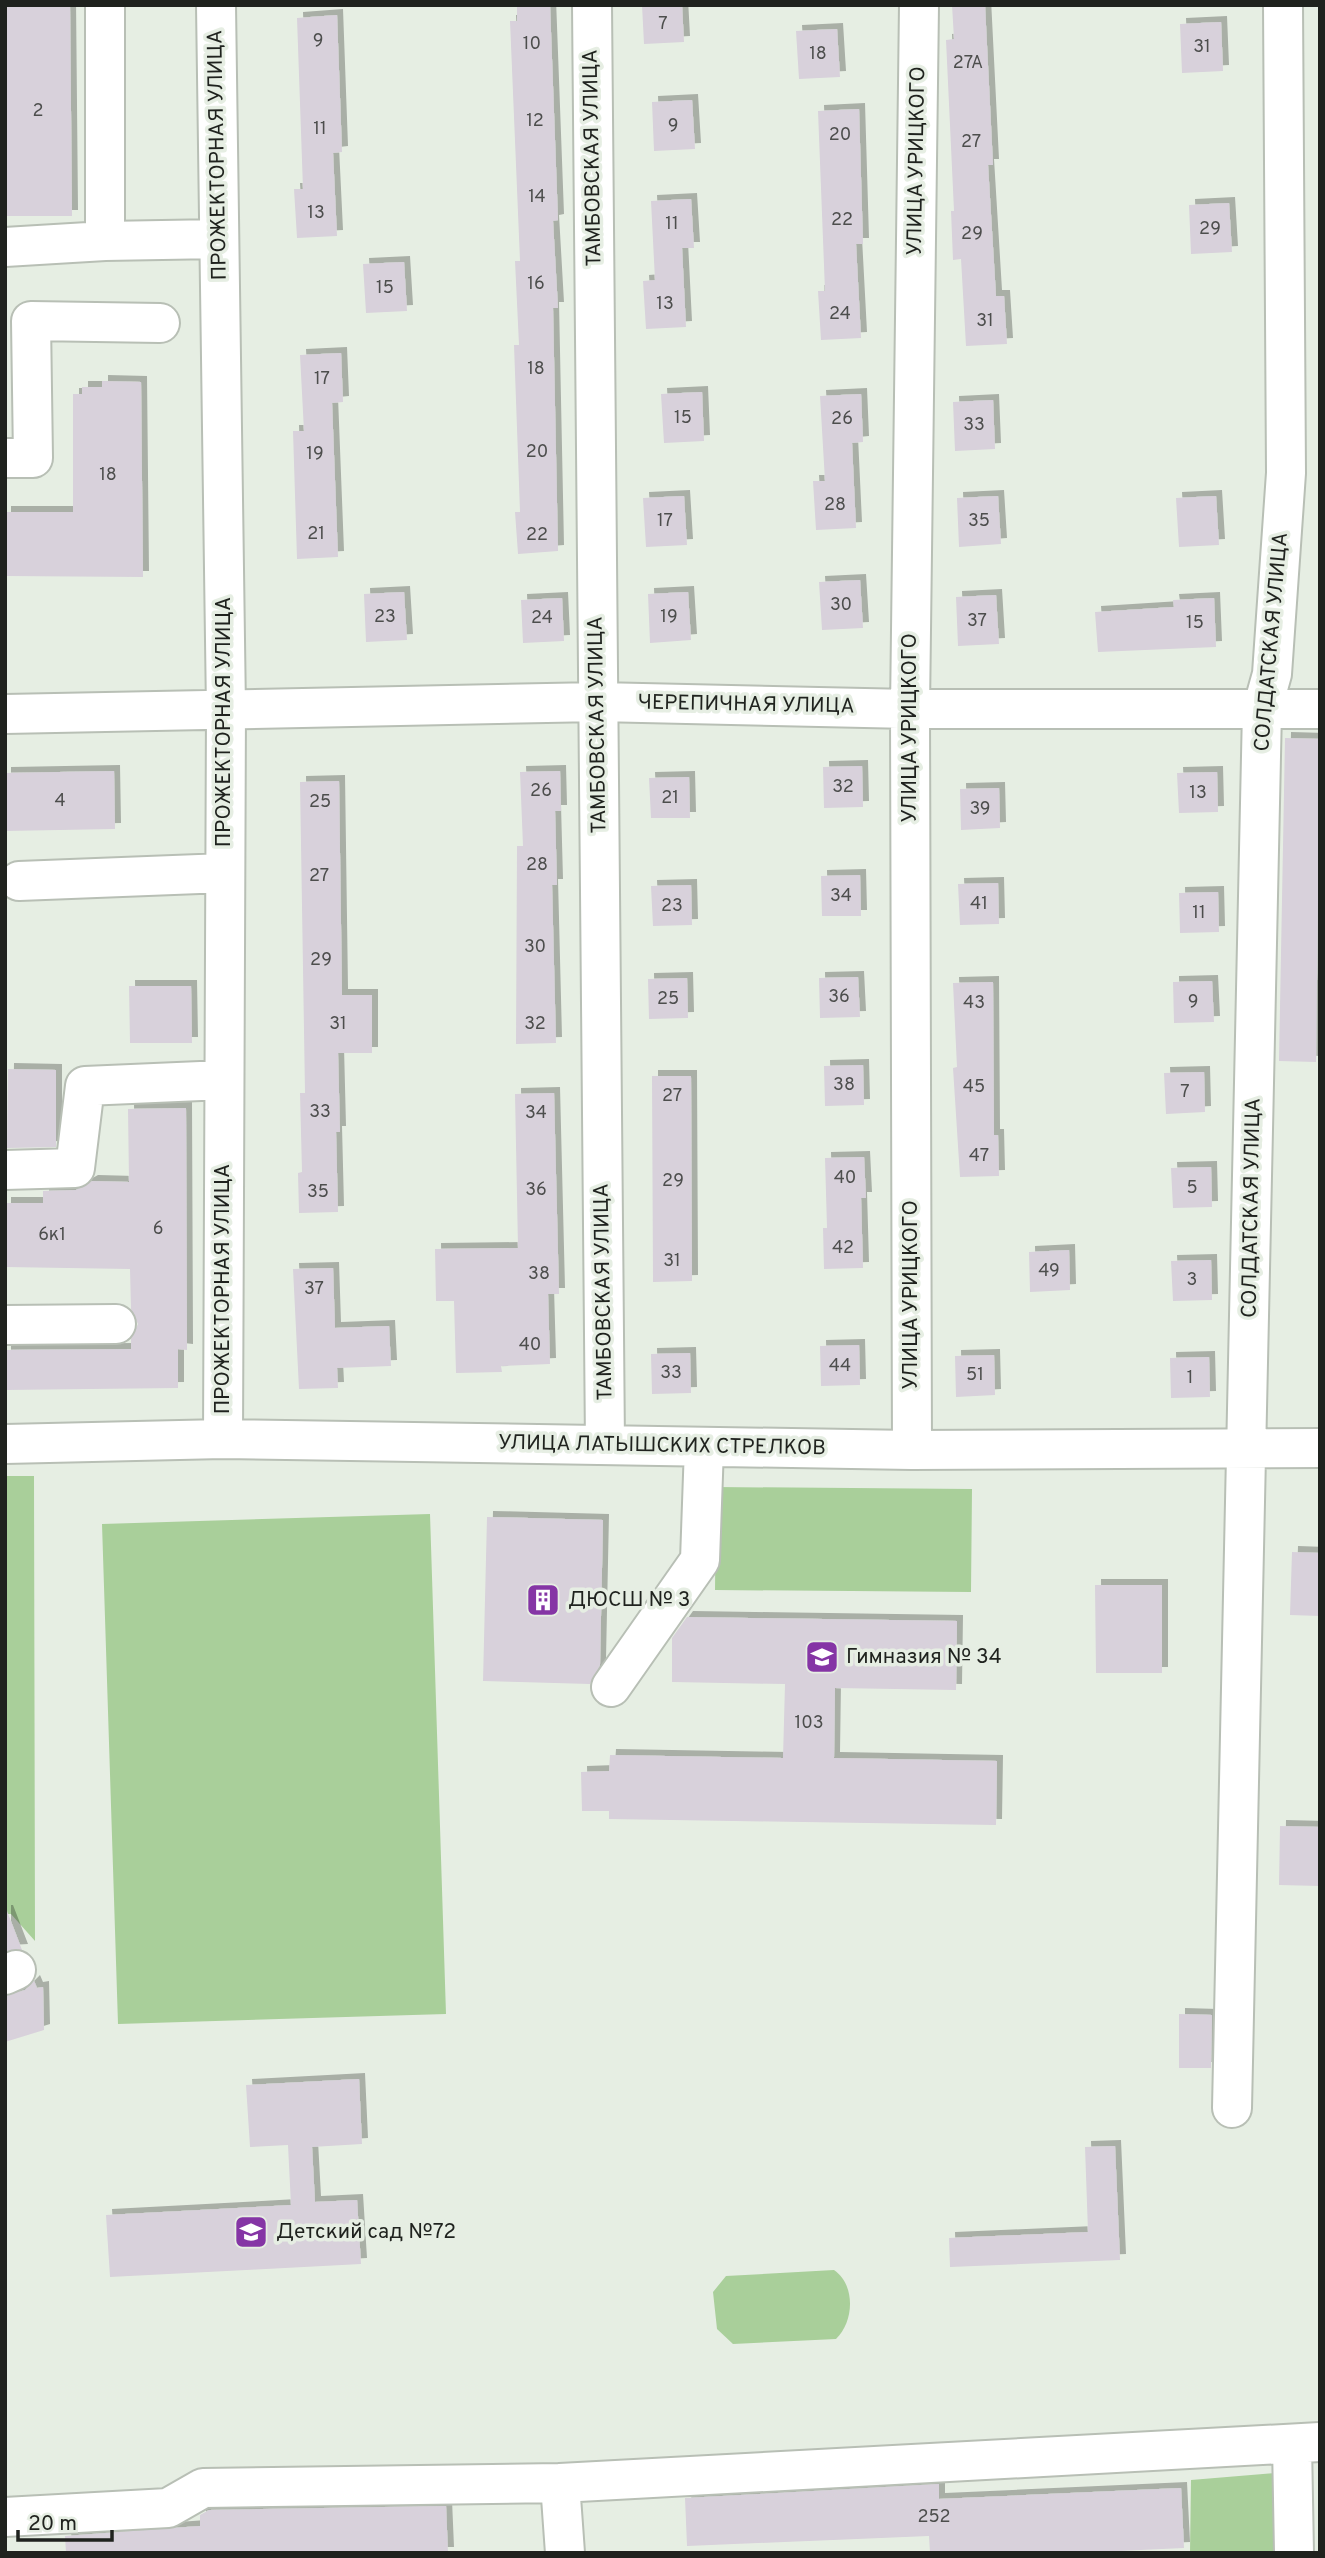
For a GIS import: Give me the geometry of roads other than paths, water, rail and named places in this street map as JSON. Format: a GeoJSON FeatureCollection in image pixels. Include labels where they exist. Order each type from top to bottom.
{"type":"FeatureCollection","features":[{"type":"Feature","properties":{"kind":"street"},"geometry":{"type":"LineString","coordinates":[[105,5],[105,241]]}},
{"type":"Feature","properties":{"kind":"street","name":"ПРОЖЕКТОРНАЯ УЛИЦА"},"geometry":{"type":"LineString","coordinates":[[216,5],[226,710],[223,1439]]}},
{"type":"Feature","properties":{"kind":"street","name":"ТАМБОВСКАЯ УЛИЦА"},"geometry":{"type":"LineString","coordinates":[[592,5],[605,1445]]}},
{"type":"Feature","properties":{"kind":"street","name":"УЛИЦА УРИЦКОГО"},"geometry":{"type":"LineString","coordinates":[[912,1450],[910,709],[919,5]]}},
{"type":"Feature","properties":{"kind":"street","name":"СОЛДАТСКАЯ УЛИЦА"},"geometry":{"type":"LineString","coordinates":[[1232,2108],[1262,710],[1272,674],[1286,473],[1283,5]]}},
{"type":"Feature","properties":{"kind":"street"},"geometry":{"type":"LineString","coordinates":[[5,247],[105,241],[219,239]]}},
{"type":"Feature","properties":{"kind":"street"},"geometry":{"type":"LineString","coordinates":[[5,458],[33,458],[31,321],[160,323]]}},
{"type":"Feature","properties":{"kind":"street","name":"ЧЕРЕПИЧНАЯ УЛИЦА"},"geometry":{"type":"LineString","coordinates":[[5,714],[598,702],[910,709],[1320,709]]}},
{"type":"Feature","properties":{"kind":"street"},"geometry":{"type":"LineString","coordinates":[[19,881],[225,873]]}},
{"type":"Feature","properties":{"kind":"street"},"geometry":{"type":"LineString","coordinates":[[5,1170],[75,1168],[85,1086],[224,1080]]}},
{"type":"Feature","properties":{"kind":"street"},"geometry":{"type":"LineString","coordinates":[[5,1325],[116,1324]]}},
{"type":"Feature","properties":{"kind":"street","name":"УЛИЦА ЛАТЫШСКИХ СТРЕЛКОВ"},"geometry":{"type":"LineString","coordinates":[[5,1444],[223,1439],[912,1450],[1320,1448]]}},
{"type":"Feature","properties":{"kind":"street"},"geometry":{"type":"LineString","coordinates":[[611,1687],[700,1560],[704,1447]]}},
{"type":"Feature","properties":{"kind":"street"},"geometry":{"type":"LineString","coordinates":[[5,2517],[168,2508],[203,2488],[561,2483],[1306,2443],[1294,2553]]}},
{"type":"Feature","properties":{"kind":"street"},"geometry":{"type":"LineString","coordinates":[[561,2483],[565,2553]]}},
{"type":"Feature","properties":{"kind":"place","name":"ДЮСШ № 3"},"geometry":{"type":"Point","coordinates":[543,1600]}},
{"type":"Feature","properties":{"kind":"place","name":"Гимназия № 34"},"geometry":{"type":"Point","coordinates":[822,1657]}},
{"type":"Feature","properties":{"kind":"place","name":"Детский сад №72"},"geometry":{"type":"Point","coordinates":[251,2232]}}]}
